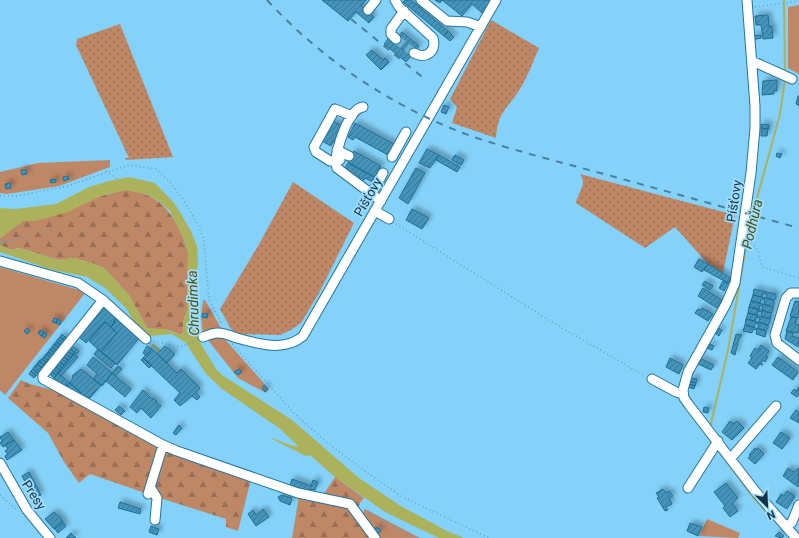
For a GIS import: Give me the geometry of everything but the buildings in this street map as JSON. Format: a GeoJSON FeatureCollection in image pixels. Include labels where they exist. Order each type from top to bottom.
{"type":"FeatureCollection","features":[{"type":"Feature","properties":{"kind":"street"},"geometry":{"type":"LineString","coordinates":[[368,10],[376,0]]}},
{"type":"Feature","properties":{"kind":"street"},"geometry":{"type":"LineString","coordinates":[[395,0],[396,4],[430,33],[434,40],[434,46],[429,54],[421,56],[414,54]]}},
{"type":"Feature","properties":{"kind":"street"},"geometry":{"type":"LineString","coordinates":[[422,0],[447,21],[467,22],[481,27]]}},
{"type":"Feature","properties":{"kind":"street","name":"Píšťovy"},"geometry":{"type":"LineString","coordinates":[[226,334],[259,343],[282,346],[297,341],[309,327],[495,2]]}},
{"type":"Feature","properties":{"kind":"street","name":"Píšťovy"},"geometry":{"type":"LineString","coordinates":[[683,394],[683,386],[688,372],[728,300],[735,284],[754,143],[755,106],[747,4]]}},
{"type":"Feature","properties":{"kind":"street"},"geometry":{"type":"LineString","coordinates":[[396,39],[391,34],[391,29],[404,12]]}},
{"type":"Feature","properties":{"kind":"street"},"geometry":{"type":"LineString","coordinates":[[752,61],[788,77]]}},
{"type":"Feature","properties":{"kind":"street"},"geometry":{"type":"LineString","coordinates":[[337,163],[337,150],[352,116],[357,110],[364,107]]}},
{"type":"Feature","properties":{"kind":"street"},"geometry":{"type":"LineString","coordinates":[[352,116],[335,110],[314,147],[314,150],[330,161],[337,163],[372,193],[378,207],[389,219]]}},
{"type":"Feature","properties":{"kind":"street"},"geometry":{"type":"LineString","coordinates":[[392,158],[405,131],[417,138]]}},
{"type":"Feature","properties":{"kind":"street"},"geometry":{"type":"LineString","coordinates":[[337,150],[349,156]]}},
{"type":"Feature","properties":{"kind":"street"},"geometry":{"type":"LineString","coordinates":[[372,193],[384,174]]}},
{"type":"Feature","properties":{"kind":"street"},"geometry":{"type":"LineString","coordinates":[[0,261],[78,283],[103,300],[150,338]]}},
{"type":"Feature","properties":{"kind":"street"},"geometry":{"type":"LineString","coordinates":[[799,293],[792,293],[786,298],[775,335],[777,343],[799,360]]}},
{"type":"Feature","properties":{"kind":"street"},"geometry":{"type":"LineString","coordinates":[[103,300],[42,378],[163,445],[298,493],[350,504],[375,538]]}},
{"type":"Feature","properties":{"kind":"street"},"geometry":{"type":"LineString","coordinates":[[203,337],[217,333],[226,334]]}},
{"type":"Feature","properties":{"kind":"street"},"geometry":{"type":"LineString","coordinates":[[652,379],[676,392],[683,394],[689,405],[755,491],[796,538]]}},
{"type":"Feature","properties":{"kind":"street"},"geometry":{"type":"LineString","coordinates":[[731,458],[776,406]]}},
{"type":"Feature","properties":{"kind":"street"},"geometry":{"type":"LineString","coordinates":[[688,488],[715,438]]}},
{"type":"Feature","properties":{"kind":"street"},"geometry":{"type":"LineString","coordinates":[[155,520],[157,498],[149,491],[163,445]]}},
{"type":"Feature","properties":{"kind":"street","name":"Presy"},"geometry":{"type":"LineString","coordinates":[[0,463],[27,510],[50,538]]}},
{"type":"Feature","properties":{"kind":"street"},"geometry":{"type":"LineString","coordinates":[[787,527],[792,522],[799,505]]}},
{"type":"Feature","properties":{"kind":"path"},"geometry":{"type":"LineString","coordinates":[[747,4],[799,1]]}},
{"type":"Feature","properties":{"kind":"path"},"geometry":{"type":"LineString","coordinates":[[0,196],[16,196],[67,186],[106,171],[129,165],[156,169],[169,181],[191,210],[204,240],[209,299],[226,334],[237,350],[294,413],[324,440],[362,469],[401,496],[489,538]]}},
{"type":"Feature","properties":{"kind":"path"},"geometry":{"type":"LineString","coordinates":[[106,171],[119,180]]}},
{"type":"Feature","properties":{"kind":"path"},"geometry":{"type":"LineString","coordinates":[[389,219],[552,322],[606,352],[622,364],[652,379]]}},
{"type":"Feature","properties":{"kind":"path"},"geometry":{"type":"LineString","coordinates":[[0,243],[57,229]]}},
{"type":"Feature","properties":{"kind":"path"},"geometry":{"type":"LineString","coordinates":[[750,241],[758,250],[762,268],[799,278]]}},
{"type":"Feature","properties":{"kind":"path"},"geometry":{"type":"LineString","coordinates":[[149,327],[154,320]]}},
{"type":"Feature","properties":{"kind":"path"},"geometry":{"type":"LineString","coordinates":[[150,338],[156,342],[181,347],[203,337]]}},
{"type":"Feature","properties":{"kind":"path"},"geometry":{"type":"LineString","coordinates":[[150,338],[156,342]]}},
{"type":"Feature","properties":{"kind":"path"},"geometry":{"type":"LineString","coordinates":[[0,494],[17,510],[21,512],[27,510]]}},
{"type":"Feature","properties":{"kind":"path"},"geometry":{"type":"LineString","coordinates":[[363,509],[414,538]]}},
{"type":"Feature","properties":{"kind":"green space"},"geometry":{"type":"Polygon","coordinates":[[[799,5],[799,74],[788,68],[788,7],[799,5]]]}},
{"type":"Feature","properties":{"kind":"green space"},"geometry":{"type":"Polygon","coordinates":[[[491,20],[539,48],[523,84],[501,116],[496,138],[452,123],[457,107],[450,99],[491,20]]]}},
{"type":"Feature","properties":{"kind":"green space"},"geometry":{"type":"Polygon","coordinates":[[[120,24],[173,157],[126,160],[125,158],[129,158],[76,45],[77,39],[120,24]]]}},
{"type":"Feature","properties":{"kind":"green space"},"geometry":{"type":"Polygon","coordinates":[[[110,160],[110,167],[59,186],[7,194],[0,193],[0,172],[38,163],[110,160]]]}},
{"type":"Feature","properties":{"kind":"green space"},"geometry":{"type":"Polygon","coordinates":[[[580,174],[735,215],[723,273],[708,264],[675,227],[645,248],[576,203],[583,185],[580,174]]]}},
{"type":"Feature","properties":{"kind":"green space"},"geometry":{"type":"Polygon","coordinates":[[[293,182],[354,223],[319,293],[301,323],[280,335],[239,334],[231,329],[220,309],[258,246],[293,182]]]}},
{"type":"Feature","properties":{"kind":"green space"},"geometry":{"type":"Polygon","coordinates":[[[125,190],[139,192],[155,199],[174,219],[182,235],[188,252],[187,310],[183,321],[183,333],[180,335],[167,330],[147,328],[129,295],[104,268],[73,258],[59,260],[19,248],[11,250],[0,245],[0,238],[23,221],[35,221],[101,196],[125,190]]]}},
{"type":"Feature","properties":{"kind":"green space"},"geometry":{"type":"Polygon","coordinates":[[[0,267],[86,292],[5,395],[0,390],[0,267]]]}},
{"type":"Feature","properties":{"kind":"green space"},"geometry":{"type":"Polygon","coordinates":[[[203,300],[205,300],[221,328],[219,329],[222,336],[269,389],[266,393],[238,378],[203,334],[201,317],[203,300]]]}},
{"type":"Feature","properties":{"kind":"green space"},"geometry":{"type":"Polygon","coordinates":[[[21,380],[30,384],[61,392],[160,446],[145,493],[90,474],[79,483],[64,462],[48,433],[8,398],[21,380]]]}},
{"type":"Feature","properties":{"kind":"green space"},"geometry":{"type":"Polygon","coordinates":[[[165,448],[251,479],[238,531],[226,527],[226,519],[160,498],[154,487],[165,448]]]}},
{"type":"Feature","properties":{"kind":"green space"},"geometry":{"type":"Polygon","coordinates":[[[335,477],[364,498],[360,503],[358,510],[377,538],[292,538],[299,496],[320,500],[335,477]]]}},
{"type":"Feature","properties":{"kind":"green space"},"geometry":{"type":"Polygon","coordinates":[[[365,509],[420,538],[377,538],[361,515],[365,509]]]}},
{"type":"Feature","properties":{"kind":"green space"},"geometry":{"type":"Polygon","coordinates":[[[707,519],[740,533],[738,538],[699,536],[707,519]]]}},
{"type":"Feature","properties":{"kind":"water","name":"Chrudimka"},"geometry":{"type":"Polygon","coordinates":[[[129,177],[155,183],[175,204],[191,231],[197,246],[198,257],[194,326],[201,344],[216,369],[222,375],[292,420],[359,478],[399,505],[447,531],[464,538],[439,538],[385,512],[335,477],[310,455],[306,456],[272,439],[299,447],[279,428],[222,389],[206,374],[185,342],[171,334],[150,336],[138,329],[126,308],[105,288],[87,277],[49,269],[0,252],[0,245],[11,250],[19,248],[59,260],[73,258],[104,268],[129,295],[147,328],[164,329],[181,335],[183,333],[183,321],[187,310],[188,252],[186,244],[170,211],[157,200],[146,194],[125,190],[101,196],[68,212],[35,221],[23,221],[0,238],[0,208],[15,209],[56,204],[89,187],[129,177]]]}},
{"type":"Feature","properties":{"kind":"waterway","name":"Podhůra"},"geometry":{"type":"LineString","coordinates":[[784,0],[785,73]]}},
{"type":"Feature","properties":{"kind":"waterway","name":"Podhůra"},"geometry":{"type":"LineString","coordinates":[[710,428],[728,350],[750,224],[780,114],[785,79]]}},
{"type":"Feature","properties":{"kind":"waterway"},"geometry":{"type":"LineString","coordinates":[[153,345],[160,351]]}},
{"type":"Feature","properties":{"kind":"waterway","name":"Podhůra"},"geometry":{"type":"LineString","coordinates":[[709,435],[708,437],[713,444]]}},
{"type":"Feature","properties":{"kind":"waterway","name":"Podhůra"},"geometry":{"type":"LineString","coordinates":[[717,449],[753,497],[781,527]]}},
{"type":"Feature","properties":{"kind":"tunnel"},"geometry":{"type":"LineString","coordinates":[[396,39],[414,53]]}},
{"type":"Feature","properties":{"kind":"railway"},"geometry":{"type":"LineString","coordinates":[[267,0],[311,43],[335,62],[387,96],[442,125],[471,136],[521,151],[799,228]]}},
{"type":"Feature","properties":{"kind":"railway"},"geometry":{"type":"LineString","coordinates":[[351,19],[427,81]]}}]}
